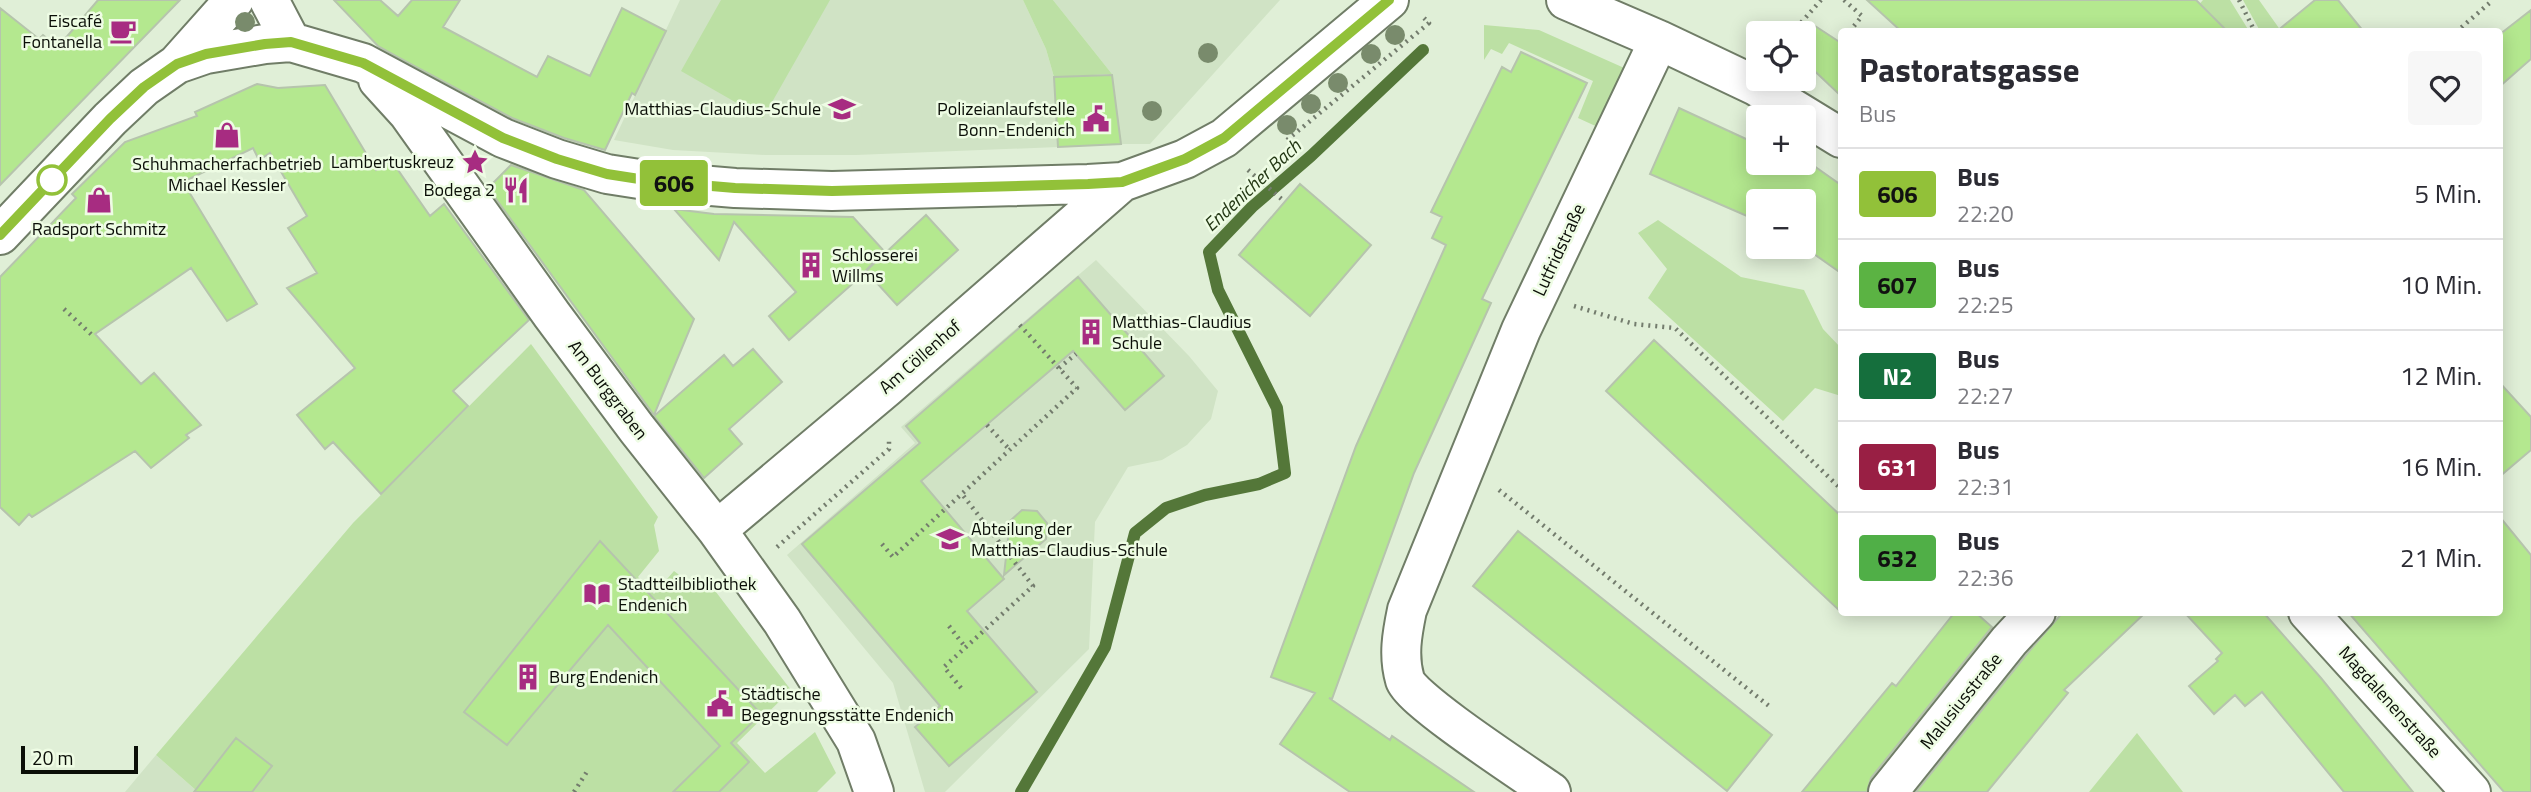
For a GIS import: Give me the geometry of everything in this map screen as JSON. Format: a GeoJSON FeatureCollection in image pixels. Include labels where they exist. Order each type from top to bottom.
{"type":"FeatureCollection","features":[{"type":"Feature","properties":{"kind":"street"},"geometry":{"type":"LineString","coordinates":[[0,235],[110,119],[144,87],[177,64],[234,0]]}},
{"type":"Feature","properties":{"kind":"street"},"geometry":{"type":"LineString","coordinates":[[269,0],[291,42]]}},
{"type":"Feature","properties":{"kind":"street"},"geometry":{"type":"LineString","coordinates":[[177,64],[206,54],[291,42],[363,63],[503,138],[557,159],[607,174],[630,177],[735,188],[832,191],[1122,182],[1185,159],[1224,138],[1389,0]]}},
{"type":"Feature","properties":{"kind":"street"},"geometry":{"type":"LineString","coordinates":[[1566,0],[1756,86],[1838,136]]}},
{"type":"Feature","properties":{"kind":"street","name":"Lutfridstraße"},"geometry":{"type":"LineString","coordinates":[[1551,792],[1436,712],[1405,683],[1400,650],[1407,610],[1521,330],[1659,40]]}},
{"type":"Feature","properties":{"kind":"street","name":"Am Burggraben"},"geometry":{"type":"LineString","coordinates":[[363,63],[408,113],[552,315],[748,573],[804,654],[856,741],[874,792]]}},
{"type":"Feature","properties":{"kind":"street","name":"Am Cöllenhof"},"geometry":{"type":"LineString","coordinates":[[717,530],[887,387],[1122,182]]}},
{"type":"Feature","properties":{"kind":"street","name":"Malusiusstraße"},"geometry":{"type":"LineString","coordinates":[[1888,792],[2009,641],[2032,616]]}},
{"type":"Feature","properties":{"kind":"street","name":"Magdalenenstraße"},"geometry":{"type":"LineString","coordinates":[[2312,616],[2471,792]]}},
{"type":"Feature","properties":{"kind":"path"},"geometry":{"type":"LineString","coordinates":[[1803,21],[1821,0]]}},
{"type":"Feature","properties":{"kind":"path"},"geometry":{"type":"LineString","coordinates":[[1844,0],[1862,16],[1854,26]]}},
{"type":"Feature","properties":{"kind":"path"},"geometry":{"type":"LineString","coordinates":[[2239,0],[2253,28]]}},
{"type":"Feature","properties":{"kind":"path"},"geometry":{"type":"LineString","coordinates":[[2461,28],[2493,0]]}},
{"type":"Feature","properties":{"kind":"path"},"geometry":{"type":"LineString","coordinates":[[1248,170],[1285,202]]}},
{"type":"Feature","properties":{"kind":"path"},"geometry":{"type":"LineString","coordinates":[[882,544],[893,557],[1077,387],[992,294]]}},
{"type":"Feature","properties":{"kind":"path"},"geometry":{"type":"LineString","coordinates":[[64,309],[93,336]]}},
{"type":"Feature","properties":{"kind":"path"},"geometry":{"type":"LineString","coordinates":[[1594,312],[1634,324],[1675,328],[1838,486]]}},
{"type":"Feature","properties":{"kind":"path"},"geometry":{"type":"LineString","coordinates":[[1059,368],[1076,354]]}},
{"type":"Feature","properties":{"kind":"path"},"geometry":{"type":"LineString","coordinates":[[987,425],[1009,450]]}},
{"type":"Feature","properties":{"kind":"path"},"geometry":{"type":"LineString","coordinates":[[748,573],[889,450],[889,434]]}},
{"type":"Feature","properties":{"kind":"path"},"geometry":{"type":"LineString","coordinates":[[1465,463],[1769,706]]}},
{"type":"Feature","properties":{"kind":"path"},"geometry":{"type":"LineString","coordinates":[[961,688],[944,667],[1033,586],[962,494]]}},
{"type":"Feature","properties":{"kind":"path"},"geometry":{"type":"LineString","coordinates":[[949,626],[966,648]]}},
{"type":"Feature","properties":{"kind":"path"},"geometry":{"type":"LineString","coordinates":[[574,792],[588,770]]}},
{"type":"Feature","properties":{"kind":"shaded area","name":"Matthias-Claudius-Schule"},"geometry":{"type":"Polygon","coordinates":[[[680,0],[1023,0],[1046,49],[1054,77],[1058,147],[856,155],[765,155],[673,150],[614,140],[680,0]]]}},
{"type":"Feature","properties":{"kind":"shaded area"},"geometry":{"type":"Polygon","coordinates":[[[1053,0],[1280,0],[1150,144],[1121,144],[1112,74],[1053,0]]]}},
{"type":"Feature","properties":{"kind":"shaded area","name":"Abteilung der Matthias-Claudius-Schule"},"geometry":{"type":"Polygon","coordinates":[[[1096,260],[1189,356],[1218,391],[1211,419],[1187,445],[1162,460],[1128,467],[1095,522],[1089,649],[945,792],[925,792],[893,683],[787,555],[915,443],[901,427],[1096,260]]]}},
{"type":"Feature","properties":{"kind":"shaded area"},"geometry":{"type":"Polygon","coordinates":[[[156,755],[198,792],[125,792],[156,755]]]}},
{"type":"Feature","properties":{"kind":"green space"},"geometry":{"type":"Polygon","coordinates":[[[721,0],[830,0],[763,118],[681,71],[721,0]]]}},
{"type":"Feature","properties":{"kind":"green space"},"geometry":{"type":"Polygon","coordinates":[[[1023,0],[1053,0],[1112,74],[1054,77],[1046,49],[1023,0]]]}},
{"type":"Feature","properties":{"kind":"green space"},"geometry":{"type":"Polygon","coordinates":[[[2203,0],[2230,0],[2247,28],[2218,28],[2216,26],[2219,23],[2196,8],[2203,0]]]}},
{"type":"Feature","properties":{"kind":"green space"},"geometry":{"type":"Polygon","coordinates":[[[2243,0],[2259,0],[2279,28],[2258,28],[2243,0]]]}},
{"type":"Feature","properties":{"kind":"green space"},"geometry":{"type":"Polygon","coordinates":[[[1484,25],[1539,30],[1631,71],[1602,129],[1578,118],[1593,81],[1509,43],[1502,54],[1491,49],[1484,60],[1484,25]]]}},
{"type":"Feature","properties":{"kind":"green space"},"geometry":{"type":"Polygon","coordinates":[[[1658,220],[1741,277],[1804,290],[1823,329],[1838,345],[1838,395],[1815,388],[1783,421],[1648,298],[1667,269],[1638,233],[1658,220]]]}},
{"type":"Feature","properties":{"kind":"green space"},"geometry":{"type":"Polygon","coordinates":[[[531,344],[658,517],[654,525],[659,551],[638,577],[654,594],[674,571],[686,580],[706,579],[791,690],[737,743],[765,773],[815,732],[836,773],[817,792],[198,792],[156,755],[353,523],[531,344]]]}},
{"type":"Feature","properties":{"kind":"green space"},"geometry":{"type":"Polygon","coordinates":[[[2137,733],[2183,792],[2089,792],[2137,733]]]}},
{"type":"Feature","properties":{"kind":"building"},"geometry":{"type":"Polygon","coordinates":[[[98,0],[180,0],[0,185],[0,8],[39,39],[43,35],[58,47],[98,0]]]}},
{"type":"Feature","properties":{"kind":"building"},"geometry":{"type":"Polygon","coordinates":[[[334,0],[380,0],[398,16],[412,0],[460,0],[443,27],[537,77],[548,56],[590,76],[622,8],[666,31],[605,150],[512,118],[403,60],[378,46],[334,0]]]}},
{"type":"Feature","properties":{"kind":"building"},"geometry":{"type":"Polygon","coordinates":[[[1867,0],[2196,0],[2224,28],[1898,28],[1867,0]]]}},
{"type":"Feature","properties":{"kind":"building"},"geometry":{"type":"Polygon","coordinates":[[[2315,0],[2338,0],[2361,28],[2281,28],[2315,0]]]}},
{"type":"Feature","properties":{"kind":"building"},"geometry":{"type":"Polygon","coordinates":[[[2531,10],[2531,59],[2503,84],[2503,32],[2531,10]]]}},
{"type":"Feature","properties":{"kind":"building"},"geometry":{"type":"Polygon","coordinates":[[[1816,27],[1838,41],[1838,93],[1816,72],[1816,27]]]}},
{"type":"Feature","properties":{"kind":"building"},"geometry":{"type":"Polygon","coordinates":[[[1521,52],[1587,83],[1482,299],[1491,303],[1414,473],[1332,699],[1329,698],[1390,740],[1392,736],[1474,792],[1350,792],[1280,744],[1315,693],[1271,677],[1356,446],[1446,245],[1432,238],[1442,217],[1431,212],[1502,67],[1511,72],[1521,52]]]}},
{"type":"Feature","properties":{"kind":"building"},"geometry":{"type":"Polygon","coordinates":[[[1112,75],[1121,144],[1058,147],[1054,77],[1112,75]]]}},
{"type":"Feature","properties":{"kind":"building"},"geometry":{"type":"Polygon","coordinates":[[[257,84],[278,88],[325,85],[376,170],[391,160],[430,216],[444,204],[529,320],[453,391],[468,406],[381,494],[333,442],[325,449],[297,415],[355,368],[287,288],[317,273],[288,228],[307,216],[270,153],[259,160],[253,148],[183,182],[257,304],[227,321],[191,268],[95,334],[141,384],[154,373],[201,425],[186,435],[189,438],[151,468],[135,451],[32,517],[29,514],[19,525],[0,507],[0,277],[76,198],[72,194],[125,142],[197,116],[195,112],[257,84]]]}},
{"type":"Feature","properties":{"kind":"building"},"geometry":{"type":"Polygon","coordinates":[[[1679,108],[1746,139],[1746,175],[1816,175],[1816,167],[1838,183],[1838,271],[1816,255],[1816,189],[1746,189],[1746,216],[1650,174],[1679,108]]]}},
{"type":"Feature","properties":{"kind":"building"},"geometry":{"type":"Polygon","coordinates":[[[511,165],[584,190],[694,319],[654,415],[488,188],[511,165]]]}},
{"type":"Feature","properties":{"kind":"building"},"geometry":{"type":"Polygon","coordinates":[[[1300,184],[1371,245],[1310,316],[1239,255],[1300,184]]]}},
{"type":"Feature","properties":{"kind":"building"},"geometry":{"type":"Polygon","coordinates":[[[674,209],[714,214],[853,217],[884,251],[860,277],[789,340],[769,316],[796,292],[734,222],[719,260],[674,209]]]}},
{"type":"Feature","properties":{"kind":"building"},"geometry":{"type":"Polygon","coordinates":[[[926,215],[958,250],[897,305],[866,271],[926,215]]]}},
{"type":"Feature","properties":{"kind":"building"},"geometry":{"type":"Polygon","coordinates":[[[1078,277],[1164,376],[1125,410],[1073,351],[921,481],[1004,579],[967,611],[1037,692],[949,766],[915,727],[940,706],[802,544],[920,443],[906,426],[1078,277]]]}},
{"type":"Feature","properties":{"kind":"building"},"geometry":{"type":"Polygon","coordinates":[[[1654,340],[1838,513],[1838,609],[1606,391],[1654,340]]]}},
{"type":"Feature","properties":{"kind":"building"},"geometry":{"type":"Polygon","coordinates":[[[753,349],[782,382],[729,429],[742,444],[704,478],[654,416],[724,355],[733,366],[753,349]]]}},
{"type":"Feature","properties":{"kind":"building"},"geometry":{"type":"Polygon","coordinates":[[[2503,386],[2531,417],[2531,450],[2503,474],[2503,386]]]}},
{"type":"Feature","properties":{"kind":"building"},"geometry":{"type":"Polygon","coordinates":[[[1022,510],[1037,511],[1047,523],[1046,539],[1004,575],[1010,521],[1022,510]]]}},
{"type":"Feature","properties":{"kind":"building"},"geometry":{"type":"Polygon","coordinates":[[[2503,521],[2531,555],[2531,792],[2504,792],[2351,616],[2503,616],[2503,521]]]}},
{"type":"Feature","properties":{"kind":"building"},"geometry":{"type":"Polygon","coordinates":[[[1518,531],[1772,735],[1727,791],[1473,586],[1518,531]]]}},
{"type":"Feature","properties":{"kind":"building","name":"Burg Endenich"},"geometry":{"type":"Polygon","coordinates":[[[600,541],[761,714],[731,743],[749,762],[719,792],[673,792],[720,746],[608,625],[507,745],[464,712],[600,541]]]}},
{"type":"Feature","properties":{"kind":"building"},"geometry":{"type":"Polygon","coordinates":[[[1952,616],[1980,616],[1992,627],[1871,778],[1867,792],[1802,792],[1892,683],[1896,686],[1952,616]]]}},
{"type":"Feature","properties":{"kind":"building"},"geometry":{"type":"Polygon","coordinates":[[[2060,616],[2142,616],[2064,690],[2068,693],[1987,792],[1916,792],[2060,616]]]}},
{"type":"Feature","properties":{"kind":"building"},"geometry":{"type":"Polygon","coordinates":[[[2188,616],[2267,616],[2321,678],[2413,792],[2344,792],[2262,692],[2245,706],[2235,695],[2214,714],[2189,686],[2218,661],[2216,659],[2222,653],[2188,616]]]}},
{"type":"Feature","properties":{"kind":"building"},"geometry":{"type":"Polygon","coordinates":[[[236,738],[272,766],[252,792],[194,792],[236,738]]]}},
{"type":"Feature","properties":{"kind":"waterway","name":"Endenicher Bach"},"geometry":{"type":"LineString","coordinates":[[1021,792],[1105,647],[1135,533],[1166,508],[1205,495],[1259,484],[1285,473],[1277,408],[1218,290],[1209,252],[1252,207],[1311,156],[1423,50]]}},
{"type":"Feature","properties":{"kind":"bus line","name":"606"},"geometry":{"type":"LineString","coordinates":[[0,235],[144,87],[177,64],[206,54],[265,44],[291,42],[363,63],[503,138],[557,159],[607,174],[735,188],[832,191],[1088,184],[1122,182],[1185,159],[1224,138],[1389,0]]}},
{"type":"Feature","properties":{"kind":"place","name":"Eiscafé Fontanella"},"geometry":{"type":"Point","coordinates":[123,31]}},
{"type":"Feature","properties":{"kind":"place","name":"Matthias-Claudius-Schule"},"geometry":{"type":"Point","coordinates":[842,109]}},
{"type":"Feature","properties":{"kind":"place","name":"Polizeianlaufstelle Bonn-Endenich"},"geometry":{"type":"Point","coordinates":[1096,119]}},
{"type":"Feature","properties":{"kind":"place","name":"Schuhmacherfachbetrieb Michael Kessler"},"geometry":{"type":"Point","coordinates":[227,135]}},
{"type":"Feature","properties":{"kind":"place","name":"Lambertuskreuz"},"geometry":{"type":"Point","coordinates":[475,162]}},
{"type":"Feature","properties":{"kind":"place","name":"Bodega 2"},"geometry":{"type":"Point","coordinates":[516,190]}},
{"type":"Feature","properties":{"kind":"place","name":"Radsport Schmitz"},"geometry":{"type":"Point","coordinates":[99,200]}},
{"type":"Feature","properties":{"kind":"place","name":"Schlosserei Willms"},"geometry":{"type":"Point","coordinates":[811,265]}},
{"type":"Feature","properties":{"kind":"place","name":"Matthias-Claudius Schule"},"geometry":{"type":"Point","coordinates":[1091,332]}},
{"type":"Feature","properties":{"kind":"place","name":"Abteilung der Matthias-Claudius-Schule"},"geometry":{"type":"Point","coordinates":[950,539]}},
{"type":"Feature","properties":{"kind":"place","name":"Stadtteilbibliothek Endenich"},"geometry":{"type":"Point","coordinates":[597,594]}},
{"type":"Feature","properties":{"kind":"place","name":"Burg Endenich"},"geometry":{"type":"Point","coordinates":[528,677]}},
{"type":"Feature","properties":{"kind":"place","name":"Städtische Begegnungsstätte Endenich"},"geometry":{"type":"Point","coordinates":[720,704]}}]}
